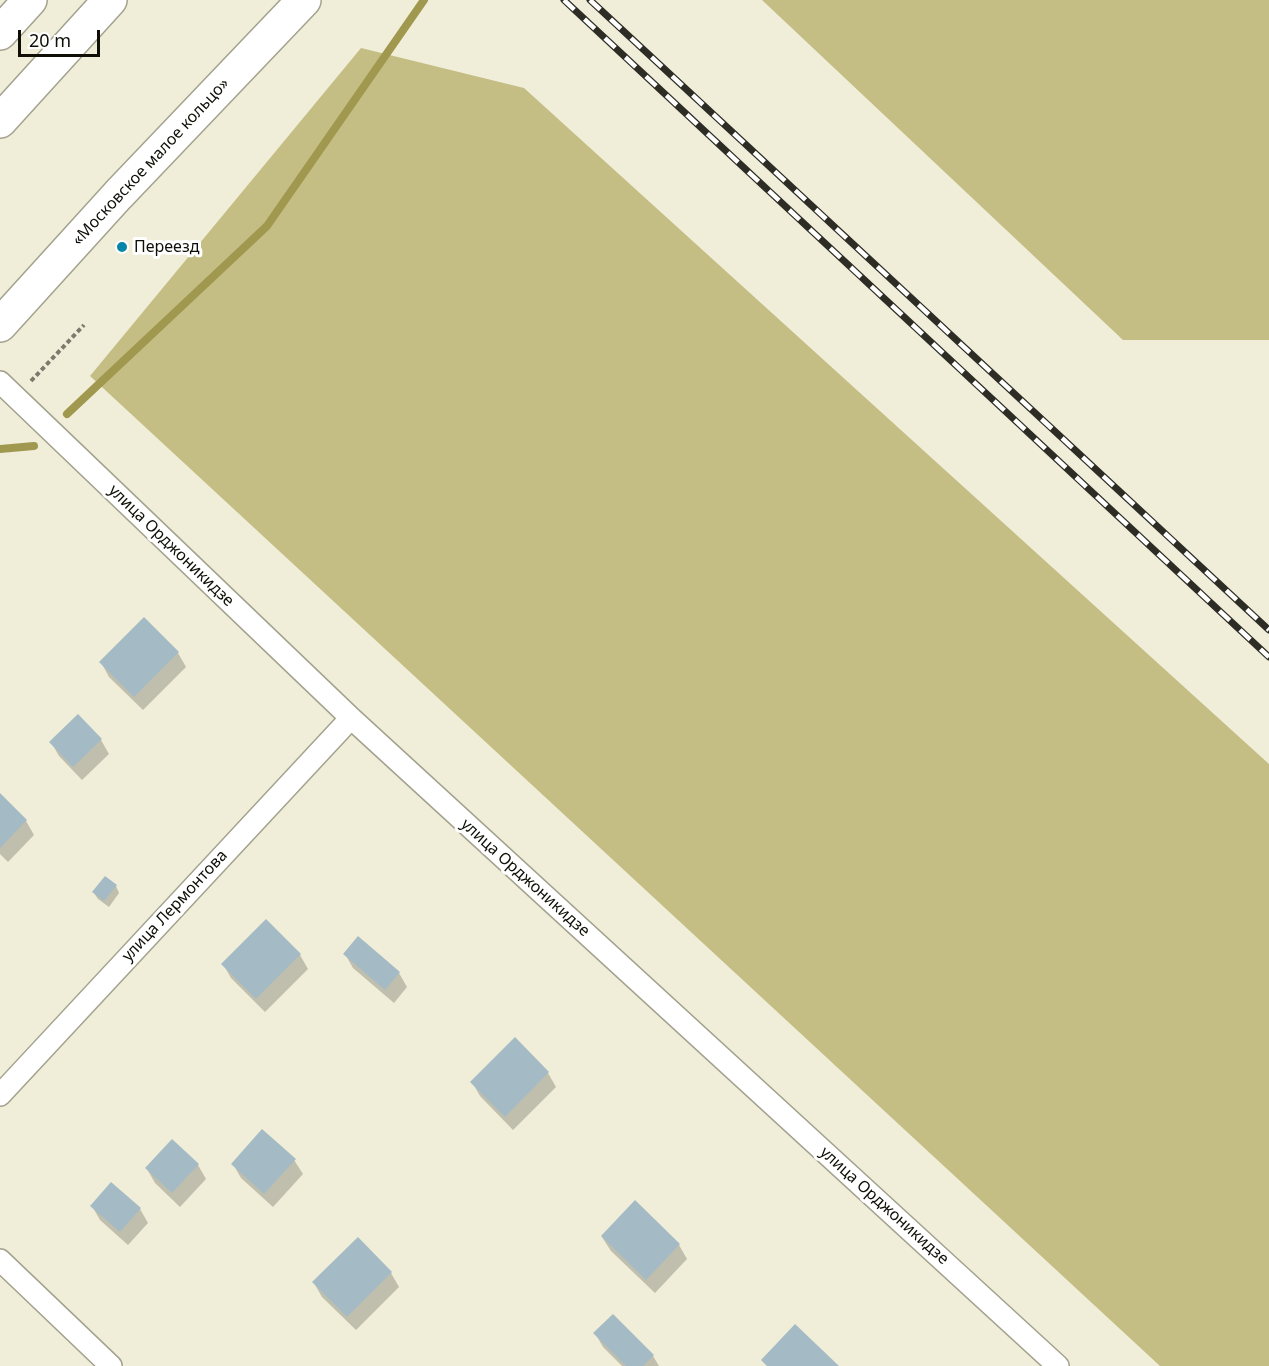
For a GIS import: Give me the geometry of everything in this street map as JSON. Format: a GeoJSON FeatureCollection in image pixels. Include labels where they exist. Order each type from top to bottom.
{"type":"FeatureCollection","features":[{"type":"Feature","properties":{"kind":"highway"},"geometry":{"type":"LineString","coordinates":[[0,33],[30,0]]}},
{"type":"Feature","properties":{"kind":"highway"},"geometry":{"type":"LineString","coordinates":[[0,121],[110,0]]}},
{"type":"Feature","properties":{"kind":"highway","name":"«Московское малое кольцо»"},"geometry":{"type":"LineString","coordinates":[[0,325],[118,195],[304,0]]}},
{"type":"Feature","properties":{"kind":"street","name":"улица Орджоникидзе"},"geometry":{"type":"LineString","coordinates":[[0,382],[351,718],[1058,1366]]}},
{"type":"Feature","properties":{"kind":"street","name":"улица Лермонтова"},"geometry":{"type":"LineString","coordinates":[[0,1095],[351,718]]}},
{"type":"Feature","properties":{"kind":"street"},"geometry":{"type":"LineString","coordinates":[[0,1260],[111,1366]]}},
{"type":"Feature","properties":{"kind":"path"},"geometry":{"type":"LineString","coordinates":[[16,397],[84,325]]}},
{"type":"Feature","properties":{"kind":"shaded area"},"geometry":{"type":"Polygon","coordinates":[[[762,0],[1269,0],[1269,340],[1123,340],[762,0]]]}},
{"type":"Feature","properties":{"kind":"shaded area"},"geometry":{"type":"Polygon","coordinates":[[[361,48],[524,88],[1269,764],[1269,1366],[1160,1366],[90,376],[361,48]]]}},
{"type":"Feature","properties":{"kind":"building"},"geometry":{"type":"Polygon","coordinates":[[[144,617],[179,652],[134,697],[99,662],[144,617]]]}},
{"type":"Feature","properties":{"kind":"building"},"geometry":{"type":"Polygon","coordinates":[[[78,714],[102,739],[73,767],[49,742],[78,714]]]}},
{"type":"Feature","properties":{"kind":"building"},"geometry":{"type":"Polygon","coordinates":[[[0,793],[27,820],[0,848],[0,793]]]}},
{"type":"Feature","properties":{"kind":"building"},"geometry":{"type":"Polygon","coordinates":[[[105,876],[117,885],[104,901],[92,892],[105,876]]]}},
{"type":"Feature","properties":{"kind":"building"},"geometry":{"type":"Polygon","coordinates":[[[266,919],[301,954],[256,999],[221,964],[266,919]]]}},
{"type":"Feature","properties":{"kind":"building"},"geometry":{"type":"Polygon","coordinates":[[[358,936],[400,972],[385,990],[343,954],[358,936]]]}},
{"type":"Feature","properties":{"kind":"building"},"geometry":{"type":"Polygon","coordinates":[[[515,1037],[549,1072],[505,1117],[470,1082],[515,1037]]]}},
{"type":"Feature","properties":{"kind":"building"},"geometry":{"type":"Polygon","coordinates":[[[262,1129],[296,1159],[264,1194],[231,1164],[262,1129]]]}},
{"type":"Feature","properties":{"kind":"building"},"geometry":{"type":"Polygon","coordinates":[[[172,1139],[199,1164],[172,1193],[145,1168],[172,1139]]]}},
{"type":"Feature","properties":{"kind":"building"},"geometry":{"type":"Polygon","coordinates":[[[111,1182],[141,1208],[120,1232],[90,1206],[111,1182]]]}},
{"type":"Feature","properties":{"kind":"building"},"geometry":{"type":"Polygon","coordinates":[[[635,1200],[680,1244],[646,1280],[601,1236],[635,1200]]]}},
{"type":"Feature","properties":{"kind":"building"},"geometry":{"type":"Polygon","coordinates":[[[358,1237],[392,1272],[347,1317],[312,1282],[358,1237]]]}},
{"type":"Feature","properties":{"kind":"building"},"geometry":{"type":"Polygon","coordinates":[[[613,1314],[654,1355],[643,1366],[626,1366],[593,1333],[613,1314]]]}},
{"type":"Feature","properties":{"kind":"building"},"geometry":{"type":"Polygon","coordinates":[[[795,1324],[839,1366],[767,1366],[761,1360],[795,1324]]]}},
{"type":"Feature","properties":{"kind":"waterway"},"geometry":{"type":"LineString","coordinates":[[67,414],[267,226],[424,0]]}},
{"type":"Feature","properties":{"kind":"waterway"},"geometry":{"type":"LineString","coordinates":[[0,449],[34,446]]}},
{"type":"Feature","properties":{"kind":"railway"},"geometry":{"type":"LineString","coordinates":[[564,0],[1269,657]]}},
{"type":"Feature","properties":{"kind":"railway"},"geometry":{"type":"LineString","coordinates":[[590,0],[1269,630]]}},
{"type":"Feature","properties":{"kind":"place","name":"Переезд"},"geometry":{"type":"Point","coordinates":[122,247]}}]}
